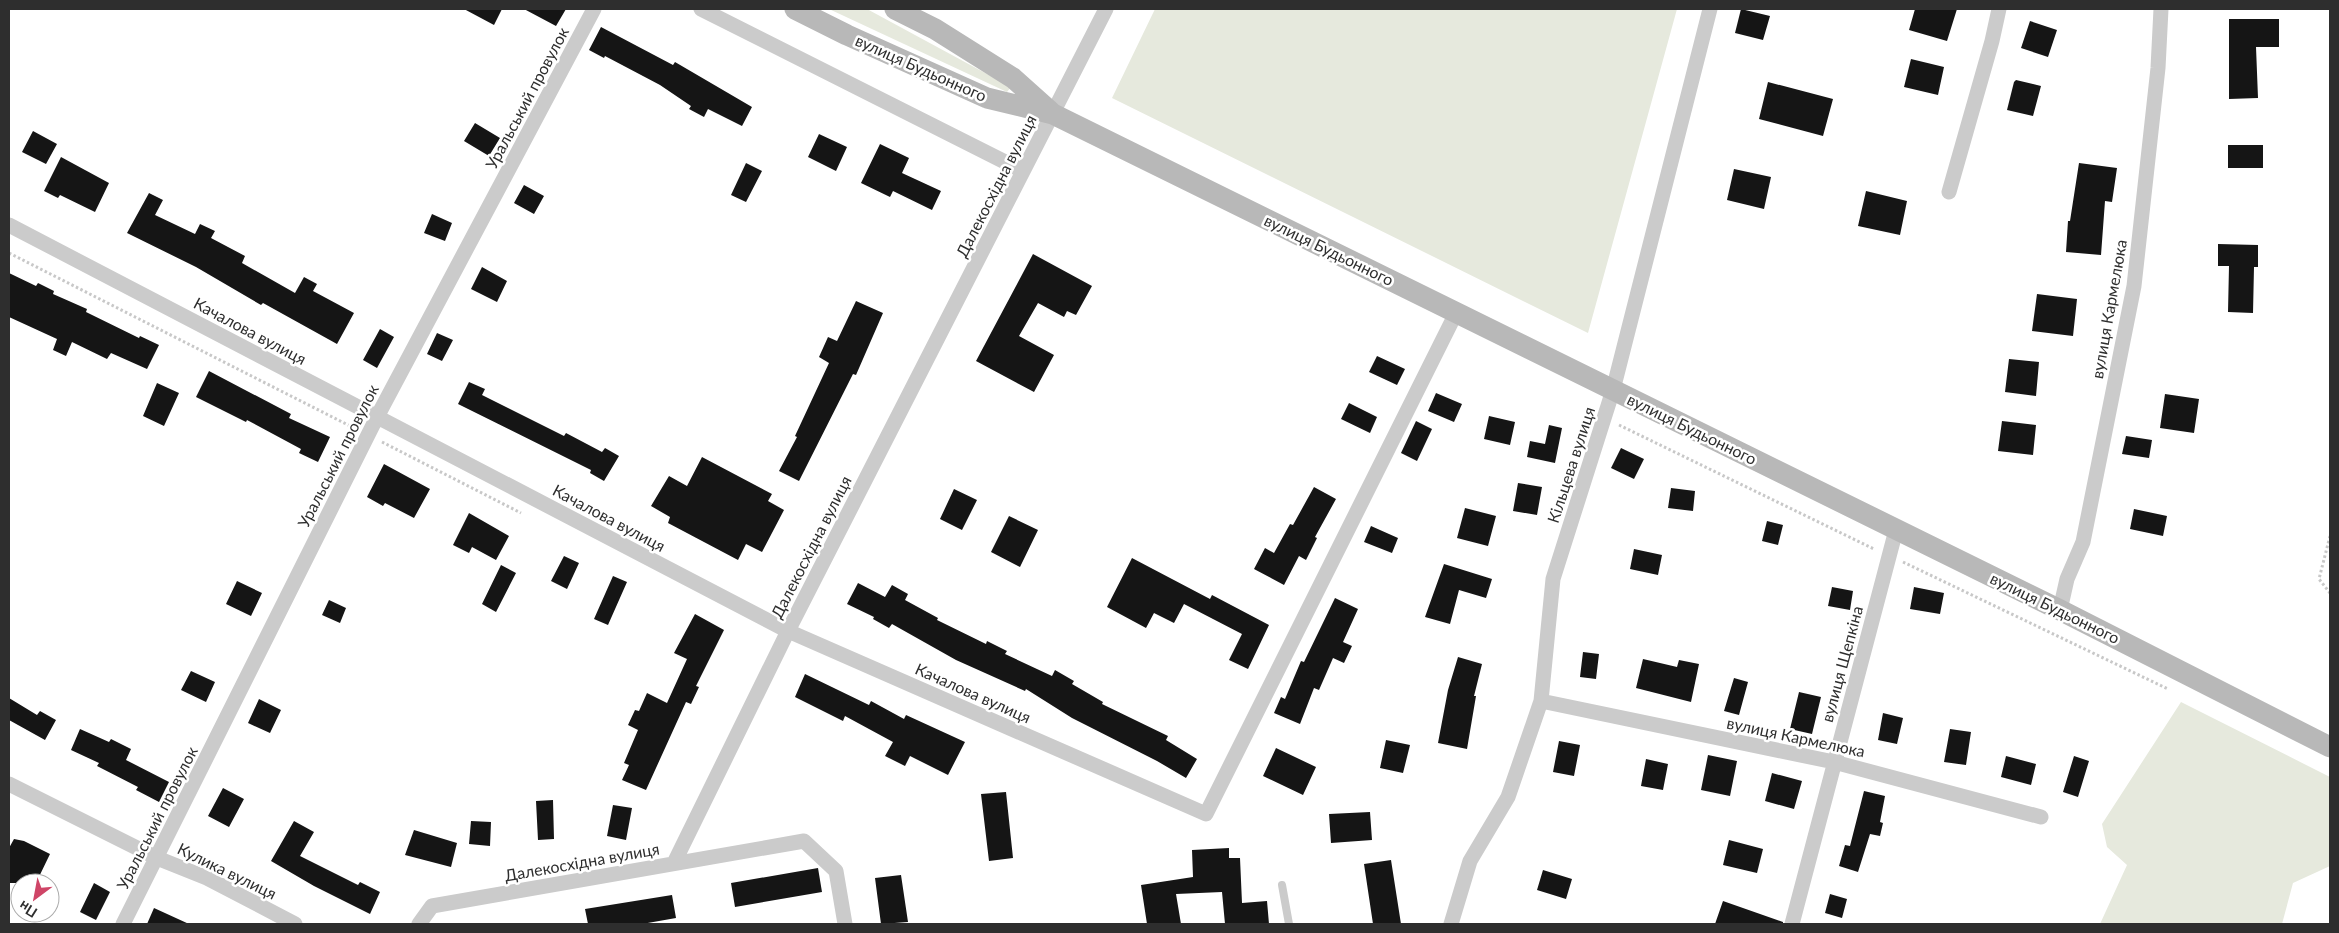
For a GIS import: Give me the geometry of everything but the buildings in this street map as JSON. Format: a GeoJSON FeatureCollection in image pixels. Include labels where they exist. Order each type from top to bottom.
{"type":"FeatureCollection","features":[{"type":"Feature","properties":{"kind":"main road","name":"вулиця Будьонного"},"geometry":{"type":"LineString","coordinates":[[794,9],[987,98],[1053,114],[2060,610],[2330,747]]}},
{"type":"Feature","properties":{"kind":"main road","name":"вулиця Будьонного"},"geometry":{"type":"LineString","coordinates":[[895,9],[935,29],[1013,78],[1053,114]]}},
{"type":"Feature","properties":{"kind":"street","name":"Уральський провулок"},"geometry":{"type":"LineString","coordinates":[[122,924],[157,858],[377,417],[594,9]]}},
{"type":"Feature","properties":{"kind":"street"},"geometry":{"type":"LineString","coordinates":[[701,9],[1023,171]]}},
{"type":"Feature","properties":{"kind":"street","name":"Далекосхідна вулиця"},"geometry":{"type":"LineString","coordinates":[[419,924],[432,906],[674,863],[788,631],[1106,9]]}},
{"type":"Feature","properties":{"kind":"street","name":"Кільцева вулиця"},"geometry":{"type":"LineString","coordinates":[[1451,924],[1470,861],[1508,797],[1541,701],[1553,579],[1613,390],[1710,9]]}},
{"type":"Feature","properties":{"kind":"street"},"geometry":{"type":"LineString","coordinates":[[1949,192],[1992,41],[1999,9]]}},
{"type":"Feature","properties":{"kind":"street","name":"вулиця Кармелюка"},"geometry":{"type":"LineString","coordinates":[[2060,610],[2067,579],[2083,542],[2134,286],[2158,68],[2161,9]]}},
{"type":"Feature","properties":{"kind":"street","name":"Качалова вулиця"},"geometry":{"type":"LineString","coordinates":[[9,225],[788,631],[1206,814],[1456,313]]}},
{"type":"Feature","properties":{"kind":"street","name":"вулиця Щепкіна"},"geometry":{"type":"LineString","coordinates":[[1792,924],[1896,530]]}},
{"type":"Feature","properties":{"kind":"street","name":"вулиця Кармелюка"},"geometry":{"type":"LineString","coordinates":[[1541,701],[1834,762],[2041,816]]}},
{"type":"Feature","properties":{"kind":"street","name":"Кулика вулиця"},"geometry":{"type":"LineString","coordinates":[[9,784],[157,858],[207,878],[295,924]]}},
{"type":"Feature","properties":{"kind":"street"},"geometry":{"type":"LineString","coordinates":[[674,863],[804,841],[836,871],[846,924]]}},
{"type":"Feature","properties":{"kind":"lane"},"geometry":{"type":"LineString","coordinates":[[1282,885],[1289,924]]}},
{"type":"Feature","properties":{"kind":"path"},"geometry":{"type":"LineString","coordinates":[[9,254],[368,435]]}},
{"type":"Feature","properties":{"kind":"path"},"geometry":{"type":"LineString","coordinates":[[1604,418],[2175,692]]}},
{"type":"Feature","properties":{"kind":"path"},"geometry":{"type":"LineString","coordinates":[[2330,536],[2319,579],[2330,594]]}},
{"type":"Feature","properties":{"kind":"shaded area"},"geometry":{"type":"Polygon","coordinates":[[[829,9],[867,9],[1011,87],[1007,92],[829,9]]]}},
{"type":"Feature","properties":{"kind":"shaded area"},"geometry":{"type":"Polygon","coordinates":[[[1155,9],[1677,9],[1588,333],[1112,98],[1155,9]]]}},
{"type":"Feature","properties":{"kind":"shaded area"},"geometry":{"type":"Polygon","coordinates":[[[2181,702],[2330,777],[2330,866],[2293,883],[2282,924],[2100,924],[2127,865],[2107,847],[2102,824],[2181,702]]]}}]}
